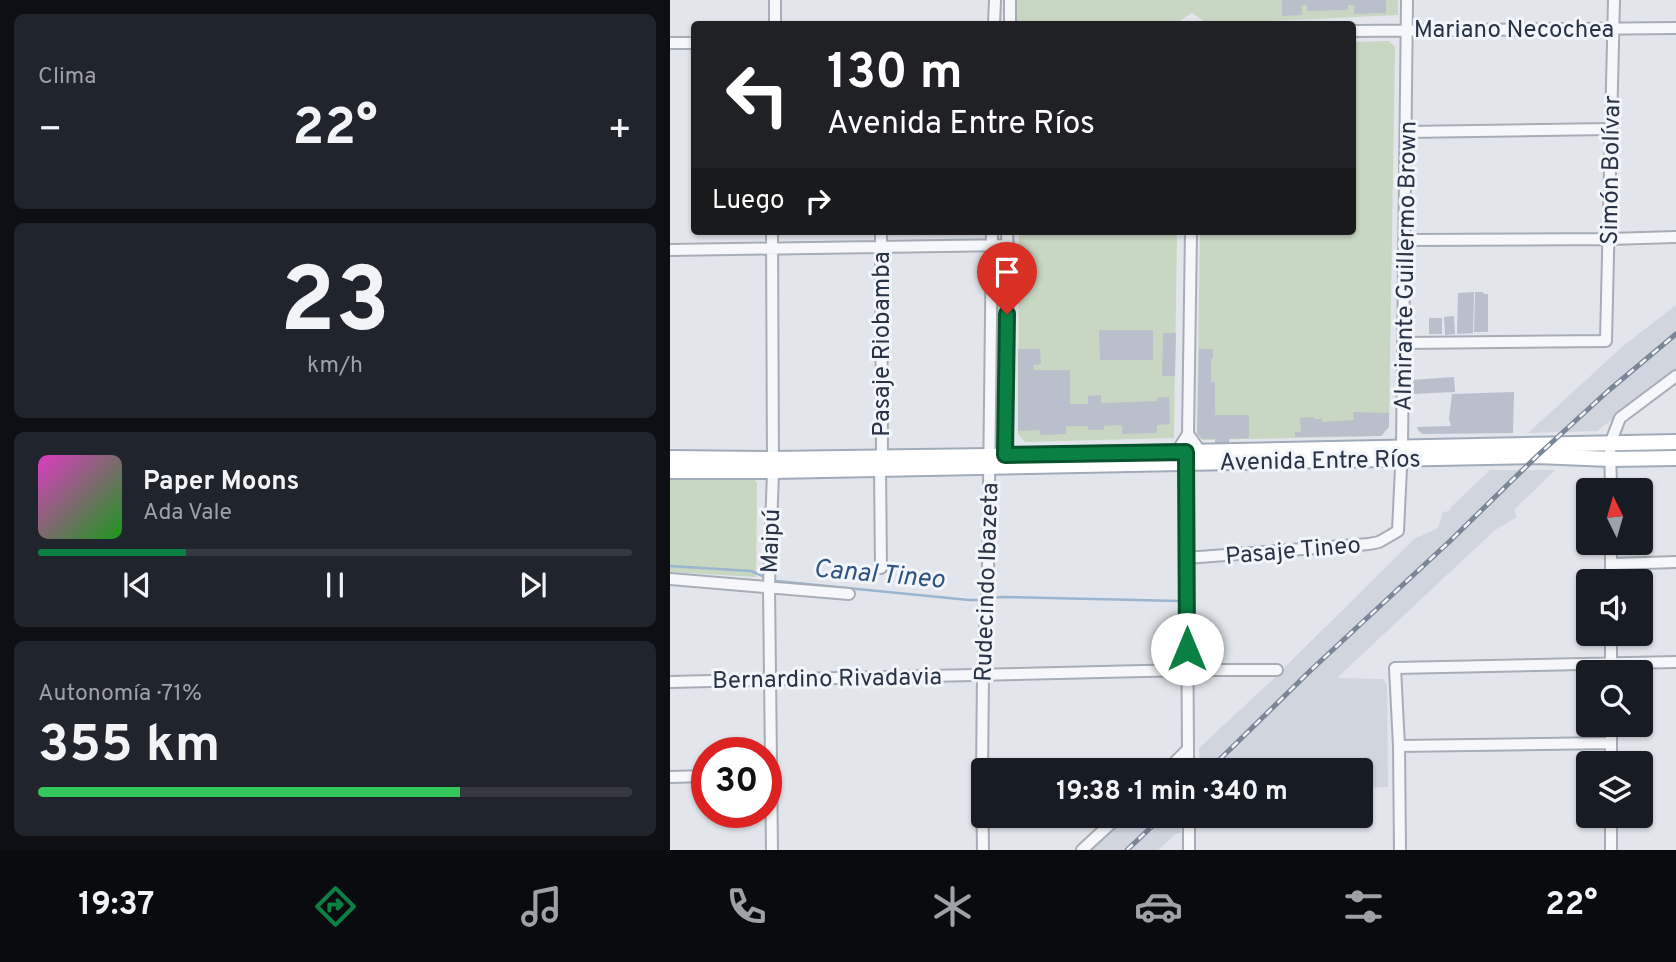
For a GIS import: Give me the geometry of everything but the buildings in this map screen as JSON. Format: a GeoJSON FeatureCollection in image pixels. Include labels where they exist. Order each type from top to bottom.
{"type":"FeatureCollection","features":[{"type":"Feature","properties":{"kind":"main road","name":"Avenida Entre Ríos"},"geometry":{"type":"LineString","coordinates":[[670,471],[881,462],[1523,451],[1676,442]]}},
{"type":"Feature","properties":{"kind":"main road","name":"Avenida Entre Ríos"},"geometry":{"type":"LineString","coordinates":[[1181,455],[1203,451],[1402,453]]}},
{"type":"Feature","properties":{"kind":"main road","name":"Avenida Entre Ríos"},"geometry":{"type":"LineString","coordinates":[[1523,451],[1610,459],[1676,458]]}},
{"type":"Feature","properties":{"kind":"main road","name":"Avenida Entre Ríos"},"geometry":{"type":"LineString","coordinates":[[670,458],[772,465]]}},
{"type":"Feature","properties":{"kind":"street"},"geometry":{"type":"LineString","coordinates":[[775,0],[775,21]]}},
{"type":"Feature","properties":{"kind":"street"},"geometry":{"type":"LineString","coordinates":[[994,21],[995,0]]}},
{"type":"Feature","properties":{"kind":"street"},"geometry":{"type":"LineString","coordinates":[[1010,0],[1010,21]]}},
{"type":"Feature","properties":{"kind":"street","name":"Almirante Guillermo Brown"},"geometry":{"type":"LineString","coordinates":[[1397,531],[1402,453],[1407,0]]}},
{"type":"Feature","properties":{"kind":"street","name":"Simón Bolívar"},"geometry":{"type":"LineString","coordinates":[[1404,343],[1606,341],[1614,0]]}},
{"type":"Feature","properties":{"kind":"street","name":"Mariano Necochea"},"geometry":{"type":"LineString","coordinates":[[1356,31],[1676,28]]}},
{"type":"Feature","properties":{"kind":"street"},"geometry":{"type":"LineString","coordinates":[[670,43],[691,43]]}},
{"type":"Feature","properties":{"kind":"street"},"geometry":{"type":"LineString","coordinates":[[1407,132],[1611,129]]}},
{"type":"Feature","properties":{"kind":"street","name":"Maipú"},"geometry":{"type":"LineString","coordinates":[[770,737],[772,235]]}},
{"type":"Feature","properties":{"kind":"street","name":"Pasaje Riobamba"},"geometry":{"type":"LineString","coordinates":[[881,235],[881,568]]}},
{"type":"Feature","properties":{"kind":"street","name":"Rudecindo Ibazeta"},"geometry":{"type":"LineString","coordinates":[[982,758],[988,573],[992,235]]}},
{"type":"Feature","properties":{"kind":"street","name":"Rudecindo Ibazeta"},"geometry":{"type":"LineString","coordinates":[[1005,461],[1007,235]]}},
{"type":"Feature","properties":{"kind":"street"},"geometry":{"type":"LineString","coordinates":[[1191,235],[1188,434],[1203,451]]}},
{"type":"Feature","properties":{"kind":"street"},"geometry":{"type":"LineString","coordinates":[[1405,240],[1676,237]]}},
{"type":"Feature","properties":{"kind":"street"},"geometry":{"type":"LineString","coordinates":[[670,250],[1008,245]]}},
{"type":"Feature","properties":{"kind":"street"},"geometry":{"type":"LineString","coordinates":[[1611,478],[1610,444],[1620,418],[1676,376]]}},
{"type":"Feature","properties":{"kind":"street"},"geometry":{"type":"LineString","coordinates":[[1188,434],[1179,448],[1186,558],[1188,758]]}},
{"type":"Feature","properties":{"kind":"street","name":"Pasaje Tineo"},"geometry":{"type":"LineString","coordinates":[[1186,558],[1369,544],[1379,542],[1397,531]]}},
{"type":"Feature","properties":{"kind":"street"},"geometry":{"type":"LineString","coordinates":[[1612,555],[1612,569]]}},
{"type":"Feature","properties":{"kind":"street"},"geometry":{"type":"LineString","coordinates":[[1612,564],[1676,562]]}},
{"type":"Feature","properties":{"kind":"street"},"geometry":{"type":"LineString","coordinates":[[670,579],[849,594]]}},
{"type":"Feature","properties":{"kind":"street"},"geometry":{"type":"LineString","coordinates":[[1653,664],[1676,662]]}},
{"type":"Feature","properties":{"kind":"street"},"geometry":{"type":"LineString","coordinates":[[1400,850],[1395,668],[1576,667]]}},
{"type":"Feature","properties":{"kind":"street","name":"Bernardino Rivadavia"},"geometry":{"type":"LineString","coordinates":[[670,682],[1277,670]]}},
{"type":"Feature","properties":{"kind":"street"},"geometry":{"type":"LineString","coordinates":[[1611,737],[1611,751]]}},
{"type":"Feature","properties":{"kind":"street"},"geometry":{"type":"LineString","coordinates":[[1399,746],[1611,743]]}},
{"type":"Feature","properties":{"kind":"street"},"geometry":{"type":"LineString","coordinates":[[1178,758],[1188,748]]}},
{"type":"Feature","properties":{"kind":"street"},"geometry":{"type":"LineString","coordinates":[[670,777],[691,776]]}},
{"type":"Feature","properties":{"kind":"street","name":"Maipú"},"geometry":{"type":"LineString","coordinates":[[771,828],[772,850]]}},
{"type":"Feature","properties":{"kind":"street","name":"Rudecindo Ibazeta"},"geometry":{"type":"LineString","coordinates":[[983,828],[983,850]]}},
{"type":"Feature","properties":{"kind":"street"},"geometry":{"type":"LineString","coordinates":[[1082,850],[1106,828]]}},
{"type":"Feature","properties":{"kind":"street"},"geometry":{"type":"LineString","coordinates":[[1189,828],[1189,850]]}},
{"type":"Feature","properties":{"kind":"street"},"geometry":{"type":"LineString","coordinates":[[1611,828],[1611,850]]}},
{"type":"Feature","properties":{"kind":"shaded area"},"geometry":{"type":"Polygon","coordinates":[[[1676,305],[1676,371],[1597,431],[1528,433],[1623,346],[1676,305]]]}},
{"type":"Feature","properties":{"kind":"shaded area"},"geometry":{"type":"Polygon","coordinates":[[[1490,470],[1555,470],[1514,510],[1517,517],[1495,530],[1337,678],[1383,679],[1387,685],[1388,787],[1373,788],[1373,758],[1199,758],[1199,748],[1270,682],[1414,539],[1438,528],[1443,512],[1450,511],[1490,470]]]}},
{"type":"Feature","properties":{"kind":"shaded area"},"geometry":{"type":"Polygon","coordinates":[[[1110,828],[1181,828],[1181,833],[1176,834],[1158,850],[1089,850],[1110,828]]]}},
{"type":"Feature","properties":{"kind":"green space"},"geometry":{"type":"Polygon","coordinates":[[[1015,0],[1398,0],[1398,15],[1204,21],[1192,13],[1179,21],[1015,20],[1015,0]]]}},
{"type":"Feature","properties":{"kind":"green space"},"geometry":{"type":"Polygon","coordinates":[[[1389,41],[1395,47],[1389,427],[1381,436],[1202,440],[1197,434],[1200,235],[1356,235],[1356,42],[1389,41]]]}},
{"type":"Feature","properties":{"kind":"green space"},"geometry":{"type":"Polygon","coordinates":[[[1019,235],[1177,235],[1174,438],[1025,442],[1018,434],[1019,235]]]}},
{"type":"Feature","properties":{"kind":"green space"},"geometry":{"type":"Polygon","coordinates":[[[996,258],[1001,258],[1000,442],[995,442],[996,258]]]}},
{"type":"Feature","properties":{"kind":"green space"},"geometry":{"type":"Polygon","coordinates":[[[670,480],[755,480],[756,577],[670,572],[670,480]]]}},
{"type":"Feature","properties":{"kind":"waterway","name":"Canal Tineo"},"geometry":{"type":"LineString","coordinates":[[670,566],[751,571],[765,577]]}},
{"type":"Feature","properties":{"kind":"waterway","name":"Canal Tineo"},"geometry":{"type":"LineString","coordinates":[[776,581],[978,600]]}},
{"type":"Feature","properties":{"kind":"waterway","name":"Canal Tineo"},"geometry":{"type":"LineString","coordinates":[[989,598],[1180,601]]}},
{"type":"Feature","properties":{"kind":"railway"},"geometry":{"type":"LineString","coordinates":[[1221,758],[1537,456],[1676,334]]}},
{"type":"Feature","properties":{"kind":"railway"},"geometry":{"type":"LineString","coordinates":[[1127,850],[1150,828]]}},
{"type":"Feature","properties":{"kind":"route"},"geometry":{"type":"LineString","coordinates":[[1007,314],[1005,455],[1186,452],[1187,649]]}}]}
